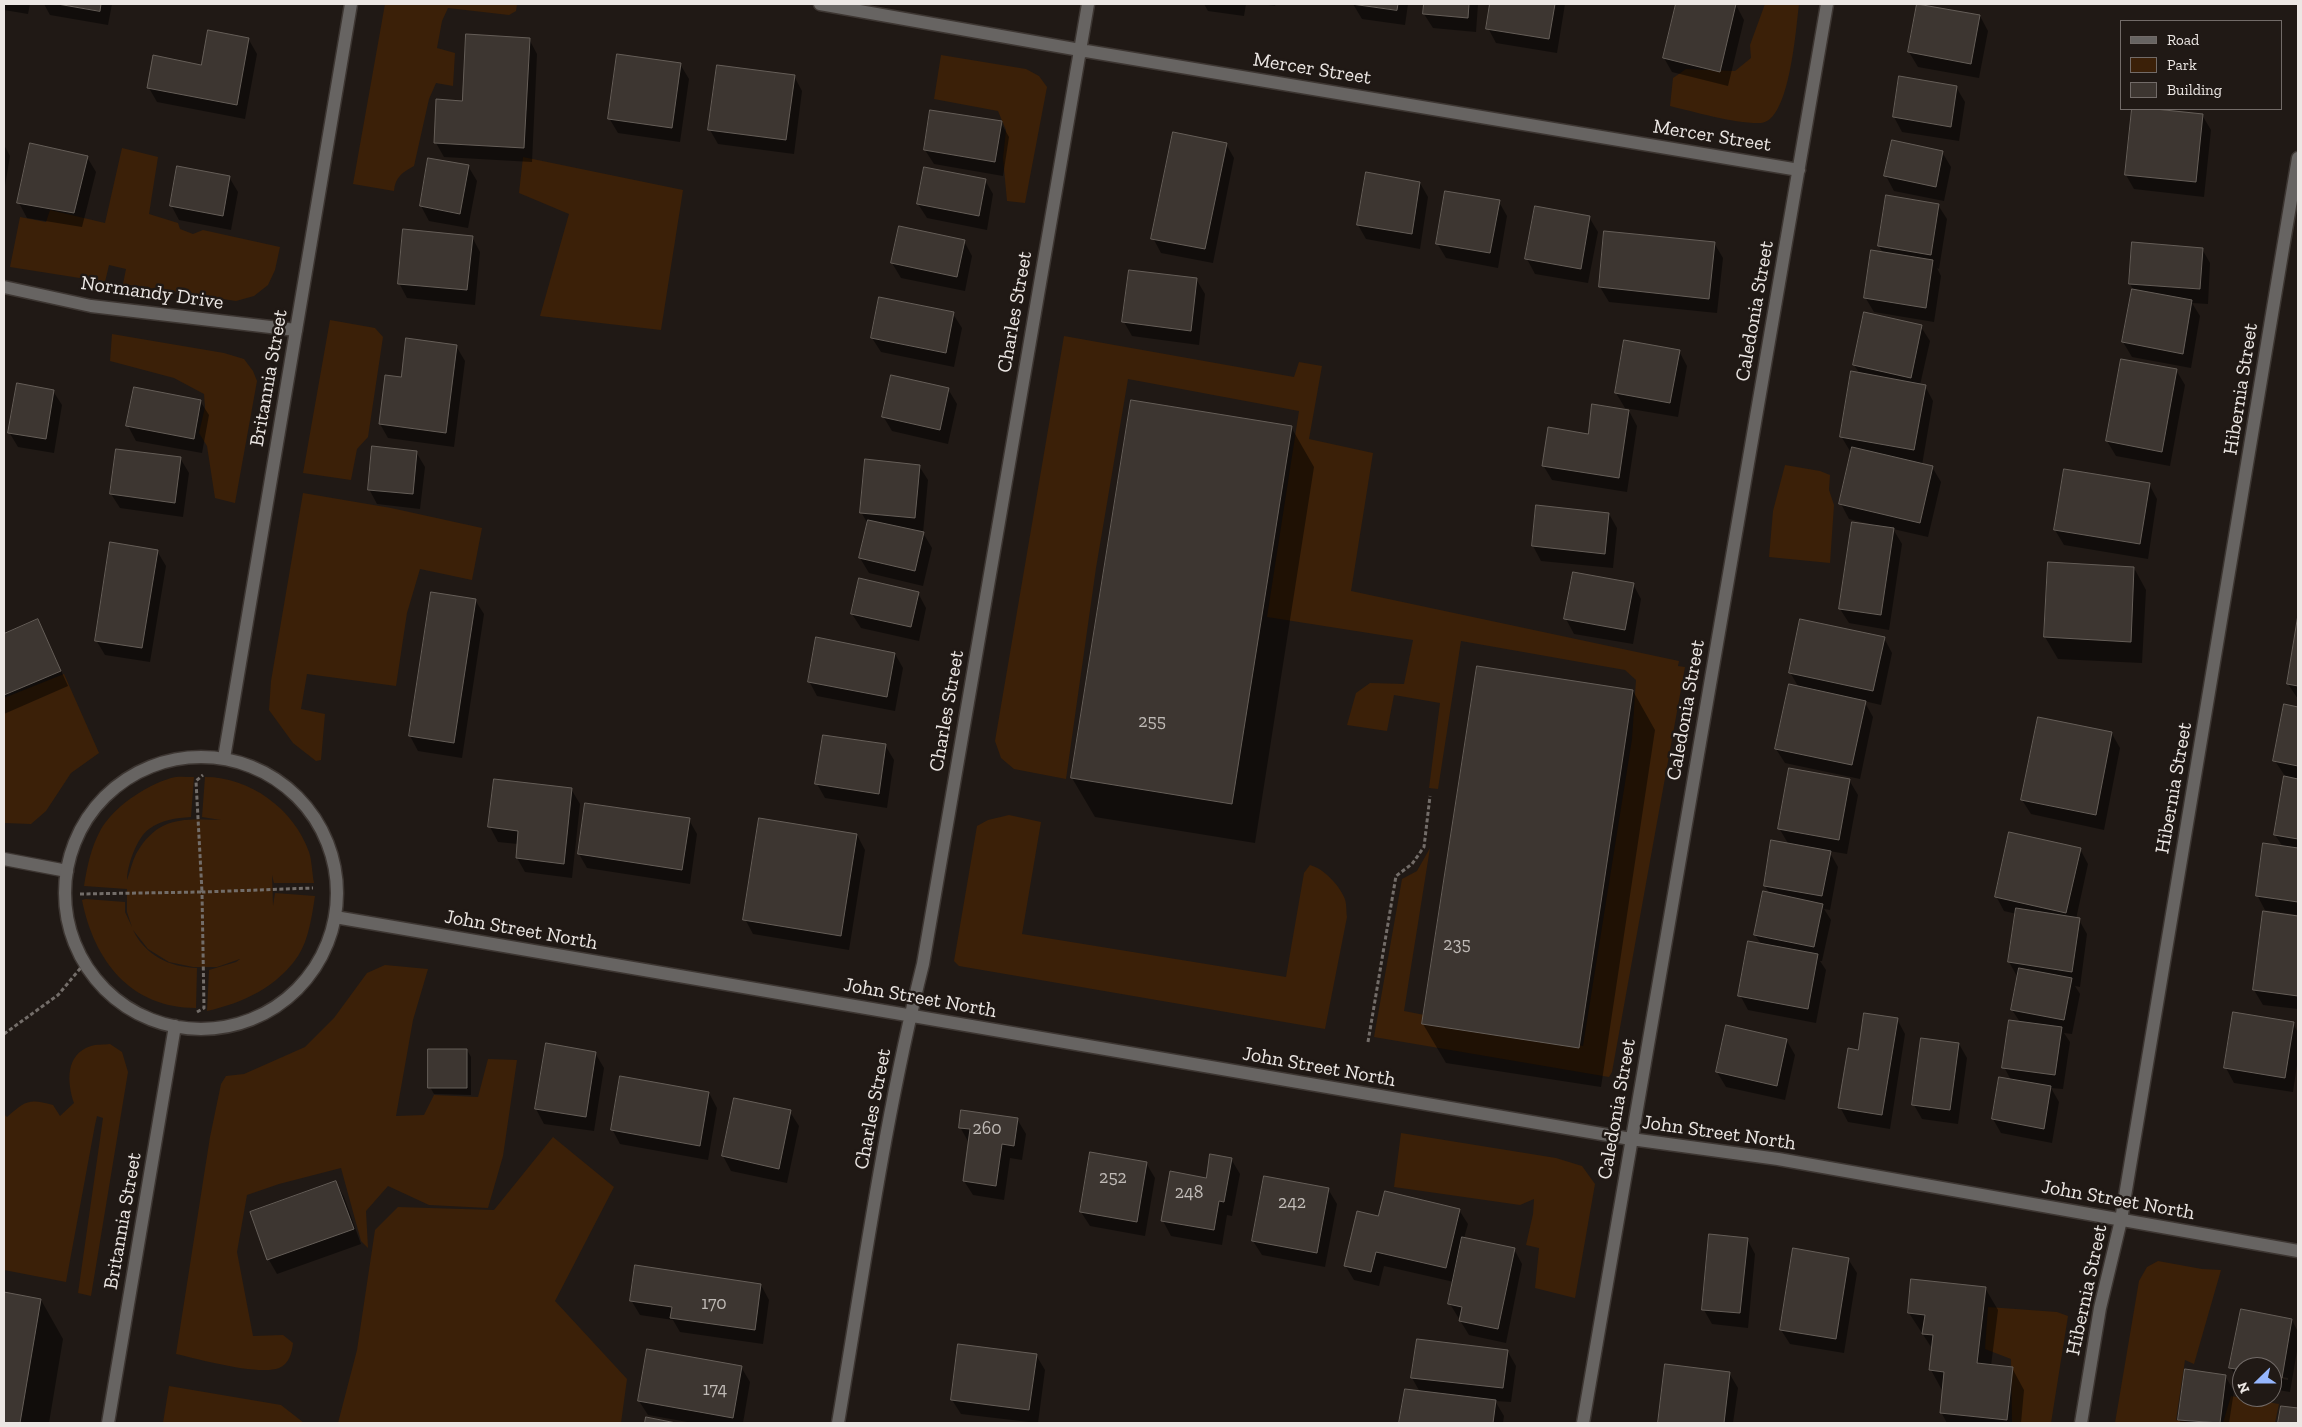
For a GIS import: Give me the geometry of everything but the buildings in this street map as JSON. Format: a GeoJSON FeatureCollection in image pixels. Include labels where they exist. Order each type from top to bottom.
{"type":"FeatureCollection","features":[{"type":"Feature","properties":{"kind":"street","name":"Britannia Street"},"geometry":{"type":"LineString","coordinates":[[224,758],[351,4]]}},
{"type":"Feature","properties":{"kind":"street","name":"Mercer Street"},"geometry":{"type":"LineString","coordinates":[[820,4],[1080,50],[1798,170]]}},
{"type":"Feature","properties":{"kind":"street","name":"Charles Street"},"geometry":{"type":"LineString","coordinates":[[838,1423],[881,1163],[910,1016],[923,964],[1088,4]]}},
{"type":"Feature","properties":{"kind":"street","name":"Caledonia Street"},"geometry":{"type":"LineString","coordinates":[[1583,1423],[1827,4]]}},
{"type":"Feature","properties":{"kind":"street","name":"Hibernia Street"},"geometry":{"type":"LineString","coordinates":[[2081,1423],[2100,1308],[2121,1220],[2298,158]]}},
{"type":"Feature","properties":{"kind":"street","name":"Normandy Drive"},"geometry":{"type":"LineString","coordinates":[[4,287],[91,306],[296,330]]}},
{"type":"Feature","properties":{"kind":"street"},"geometry":{"type":"LineString","coordinates":[[191,757],[224,758],[264,772],[285,786],[309,810],[327,839],[336,872],[335,916],[327,945],[306,980],[276,1008],[239,1025],[199,1030],[175,1026],[136,1013],[116,1000],[99,983],[84,964],[69,929],[65,893],[66,871],[84,823],[104,797],[129,777],[167,761],[191,757]]}},
{"type":"Feature","properties":{"kind":"street"},"geometry":{"type":"LineString","coordinates":[[4,859],[66,871]]}},
{"type":"Feature","properties":{"kind":"street","name":"John Street North"},"geometry":{"type":"LineString","coordinates":[[335,916],[1631,1139],[1778,1159],[2298,1251]]}},
{"type":"Feature","properties":{"kind":"street","name":"Britannia Street"},"geometry":{"type":"LineString","coordinates":[[108,1423],[175,1026]]}},
{"type":"Feature","properties":{"kind":"path"},"geometry":{"type":"LineString","coordinates":[[175,1026],[204,1008],[202,892],[196,780],[224,758]]}},
{"type":"Feature","properties":{"kind":"path"},"geometry":{"type":"LineString","coordinates":[[1368,1042],[1396,876],[1412,864],[1424,847],[1430,796]]}},
{"type":"Feature","properties":{"kind":"path"},"geometry":{"type":"LineString","coordinates":[[65,893],[202,892],[313,888]]}},
{"type":"Feature","properties":{"kind":"path"},"geometry":{"type":"LineString","coordinates":[[4,1034],[58,995],[84,964]]}},
{"type":"Feature","properties":{"kind":"green space"},"geometry":{"type":"Polygon","coordinates":[[[385,4],[517,4],[516,11],[509,15],[448,8],[442,21],[437,48],[455,53],[453,86],[436,83],[429,99],[414,166],[400,175],[394,191],[353,184],[385,4]]]}},
{"type":"Feature","properties":{"kind":"green space"},"geometry":{"type":"Polygon","coordinates":[[[1765,4],[1799,4],[1790,71],[1779,107],[1771,118],[1761,123],[1740,122],[1670,106],[1673,78],[1686,69],[1735,71],[1751,58],[1750,45],[1765,4]]]}},
{"type":"Feature","properties":{"kind":"green space"},"geometry":{"type":"Polygon","coordinates":[[[941,55],[1026,69],[1039,76],[1047,87],[1025,203],[1007,201],[1003,158],[1006,130],[998,111],[934,99],[941,55]]]}},
{"type":"Feature","properties":{"kind":"green space"},"geometry":{"type":"Polygon","coordinates":[[[122,148],[158,157],[149,214],[178,223],[180,229],[193,234],[203,230],[280,247],[275,270],[268,285],[254,296],[236,301],[123,284],[126,269],[109,265],[105,282],[10,267],[20,217],[46,222],[50,210],[105,223],[122,148]]]}},
{"type":"Feature","properties":{"kind":"green space"},"geometry":{"type":"Polygon","coordinates":[[[523,157],[683,190],[661,330],[540,316],[569,214],[519,193],[523,157]]]}},
{"type":"Feature","properties":{"kind":"green space"},"geometry":{"type":"Polygon","coordinates":[[[330,320],[375,328],[383,337],[368,437],[357,449],[351,480],[303,473],[330,320]]]}},
{"type":"Feature","properties":{"kind":"green space"},"geometry":{"type":"Polygon","coordinates":[[[112,334],[224,353],[244,359],[253,371],[257,381],[235,503],[215,498],[207,446],[199,433],[205,407],[204,394],[174,378],[110,361],[112,334]]]}},
{"type":"Feature","properties":{"kind":"green space"},"geometry":{"type":"Polygon","coordinates":[[[1064,336],[1294,377],[1299,362],[1322,366],[1309,439],[1373,453],[1351,591],[1679,661],[1678,666],[1685,667],[1612,1072],[1609,1077],[1374,1037],[1402,879],[1417,871],[1430,848],[1404,1011],[1583,1046],[1632,739],[1636,680],[1625,670],[1461,641],[1438,789],[1429,788],[1440,703],[1394,695],[1387,731],[1347,725],[1356,693],[1370,683],[1404,684],[1413,640],[1267,617],[1299,411],[1128,379],[1096,568],[1066,779],[1014,769],[1001,758],[995,741],[1064,336]]]}},
{"type":"Feature","properties":{"kind":"green space"},"geometry":{"type":"Polygon","coordinates":[[[1785,465],[1820,471],[1830,475],[1829,490],[1834,505],[1830,563],[1769,557],[1773,511],[1785,465]]]}},
{"type":"Feature","properties":{"kind":"green space"},"geometry":{"type":"Polygon","coordinates":[[[303,493],[391,508],[482,528],[472,580],[420,569],[407,613],[396,686],[307,674],[301,709],[325,714],[321,760],[316,761],[293,743],[269,710],[271,681],[303,493]]]}},
{"type":"Feature","properties":{"kind":"green space"},"geometry":{"type":"Polygon","coordinates":[[[64,674],[99,753],[71,773],[46,811],[31,824],[4,823],[4,698],[64,674]]]}},
{"type":"Feature","properties":{"kind":"green space"},"geometry":{"type":"Polygon","coordinates":[[[194,777],[191,817],[174,819],[149,829],[140,838],[129,867],[127,880],[136,854],[144,842],[162,826],[183,820],[221,820],[202,817],[205,777],[222,778],[254,789],[281,809],[293,822],[309,852],[314,883],[274,883],[272,875],[273,906],[275,893],[315,896],[310,927],[305,942],[290,967],[280,977],[258,992],[220,1008],[207,1011],[209,970],[240,959],[217,967],[193,967],[169,962],[148,949],[133,930],[144,946],[159,958],[168,962],[177,965],[197,968],[196,1008],[173,1006],[152,1000],[135,990],[119,977],[106,961],[96,943],[82,900],[125,902],[125,912],[132,927],[127,912],[127,889],[84,886],[94,844],[106,822],[131,798],[151,786],[171,778],[194,777]]]}},
{"type":"Feature","properties":{"kind":"green space"},"geometry":{"type":"Polygon","coordinates":[[[1009,815],[1041,822],[1022,934],[1286,977],[1304,873],[1310,865],[1320,870],[1334,882],[1344,897],[1347,917],[1325,1029],[959,966],[954,961],[977,826],[988,820],[1009,815]]]}},
{"type":"Feature","properties":{"kind":"green space"},"geometry":{"type":"Polygon","coordinates":[[[385,965],[428,969],[413,1020],[396,1116],[424,1115],[434,1095],[478,1097],[488,1059],[517,1060],[503,1156],[488,1208],[429,1205],[388,1186],[366,1211],[368,1248],[361,1241],[341,1168],[279,1184],[247,1195],[237,1252],[253,1336],[283,1335],[293,1343],[289,1358],[279,1368],[258,1370],[228,1366],[176,1354],[210,1137],[221,1084],[226,1076],[244,1074],[305,1047],[334,1018],[367,973],[385,965]]]}},
{"type":"Feature","properties":{"kind":"green space"},"geometry":{"type":"Polygon","coordinates":[[[110,1044],[122,1052],[128,1072],[91,1296],[78,1293],[103,1118],[97,1116],[66,1282],[4,1270],[4,1114],[7,1117],[23,1104],[38,1102],[53,1105],[60,1116],[74,1103],[69,1078],[72,1062],[76,1055],[91,1046],[110,1044]]]}},
{"type":"Feature","properties":{"kind":"green space"},"geometry":{"type":"Polygon","coordinates":[[[1401,1133],[1556,1158],[1582,1166],[1595,1184],[1575,1298],[1535,1288],[1539,1248],[1526,1245],[1533,1214],[1534,1199],[1520,1205],[1394,1187],[1401,1133]]]}},
{"type":"Feature","properties":{"kind":"green space"},"geometry":{"type":"Polygon","coordinates":[[[553,1137],[614,1187],[555,1301],[627,1379],[621,1423],[338,1423],[357,1350],[375,1230],[398,1207],[494,1210],[553,1137]]]}},
{"type":"Feature","properties":{"kind":"green space"},"geometry":{"type":"Polygon","coordinates":[[[2158,1261],[2202,1269],[2221,1270],[2194,1364],[2185,1360],[2176,1420],[2196,1423],[2115,1423],[2139,1281],[2147,1267],[2158,1261]]]}},
{"type":"Feature","properties":{"kind":"green space"},"geometry":{"type":"Polygon","coordinates":[[[1988,1307],[2057,1312],[2068,1316],[2051,1423],[2012,1423],[2011,1359],[1985,1349],[1988,1307]]]}},
{"type":"Feature","properties":{"kind":"green space"},"geometry":{"type":"Polygon","coordinates":[[[169,1386],[281,1405],[304,1423],[163,1423],[169,1386]]]}},
{"type":"Feature","properties":{"kind":"green space"},"geometry":{"type":"Polygon","coordinates":[[[2231,1396],[2232,1407],[2278,1407],[2275,1423],[2223,1423],[2231,1396]]]}}]}
